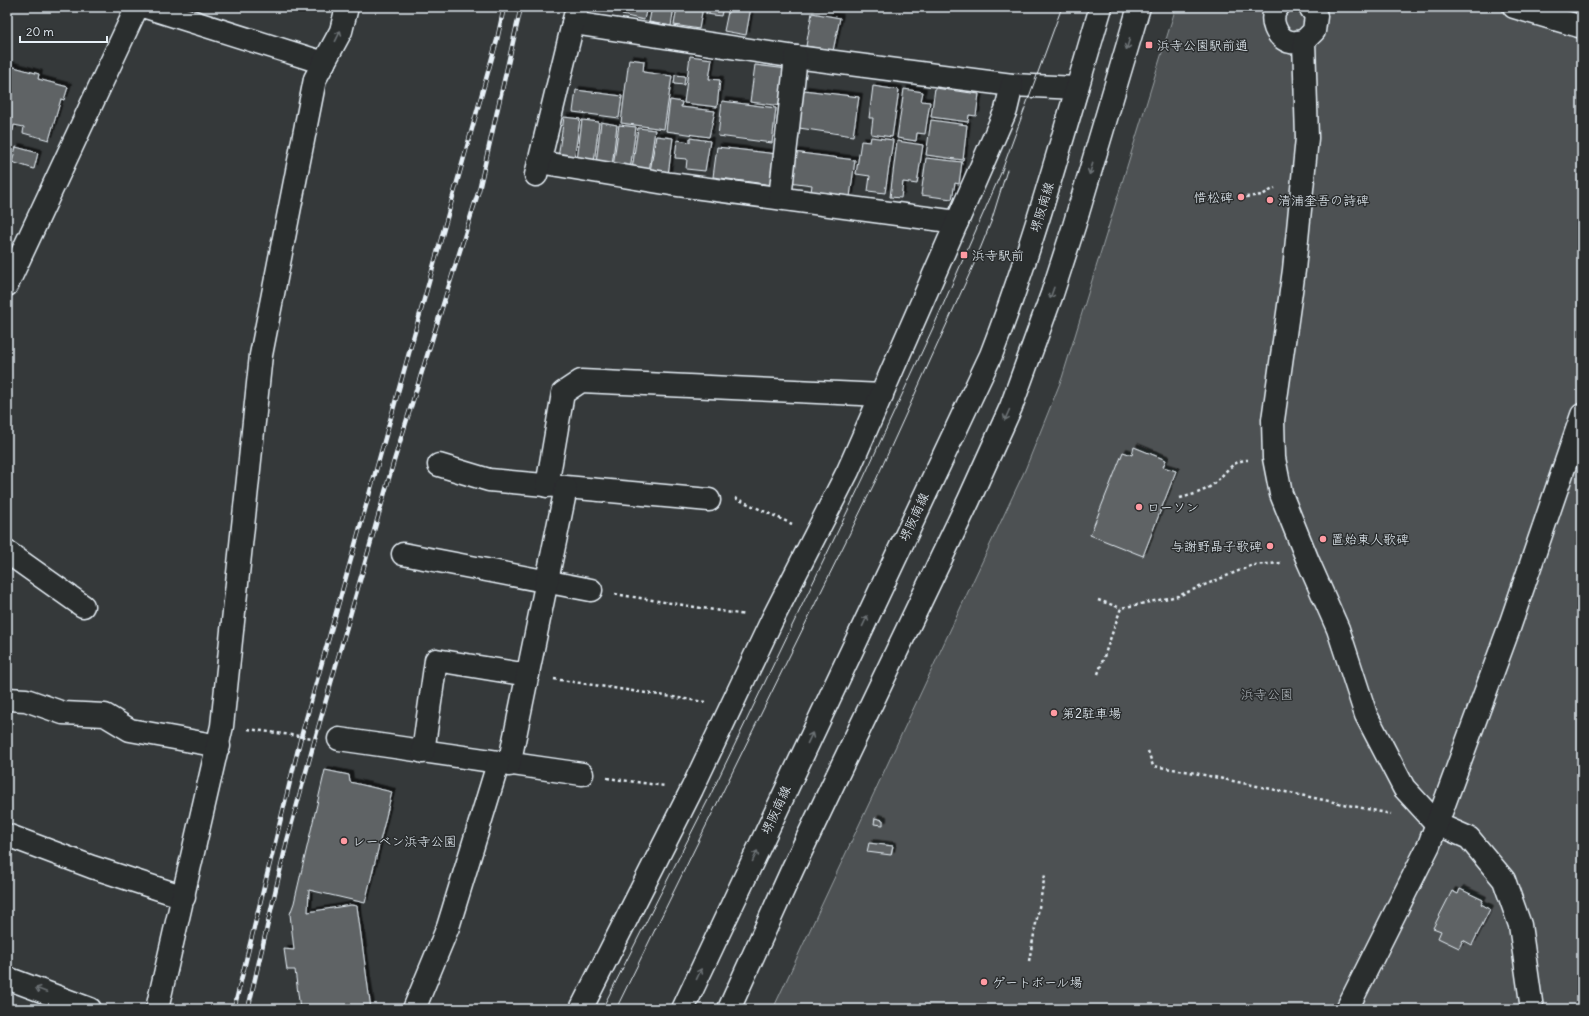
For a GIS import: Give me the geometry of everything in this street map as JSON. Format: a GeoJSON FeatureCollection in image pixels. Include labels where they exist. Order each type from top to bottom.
{"type":"FeatureCollection","features":[{"type":"Feature","properties":{"kind":"street"},"geometry":{"type":"LineString","coordinates":[[7,285],[137,7]]}},
{"type":"Feature","properties":{"kind":"street"},"geometry":{"type":"LineString","coordinates":[[146,7],[324,63]]}},
{"type":"Feature","properties":{"kind":"street"},"geometry":{"type":"LineString","coordinates":[[157,1009],[221,736],[261,355],[315,79],[341,31],[347,7]]}},
{"type":"Feature","properties":{"kind":"street","name":"堺阪南線"},"geometry":{"type":"LineString","coordinates":[[683,1009],[990,355],[1015,292],[1101,7]]}},
{"type":"Feature","properties":{"kind":"street"},"geometry":{"type":"LineString","coordinates":[[728,1009],[793,868],[969,500],[1011,407],[1052,294],[1074,226],[1139,7]]}},
{"type":"Feature","properties":{"kind":"street"},"geometry":{"type":"LineString","coordinates":[[1278,7],[1274,16],[1277,32],[1282,38],[1291,42],[1304,41],[1314,31],[1316,16],[1310,7]]}},
{"type":"Feature","properties":{"kind":"street"},"geometry":{"type":"LineString","coordinates":[[1514,7],[1582,27]]}},
{"type":"Feature","properties":{"kind":"street"},"geometry":{"type":"LineString","coordinates":[[957,222],[671,184],[537,169],[575,15],[796,57],[1012,85],[1077,88]]}},
{"type":"Feature","properties":{"kind":"street"},"geometry":{"type":"LineString","coordinates":[[1304,41],[1307,138],[1294,270],[1273,420],[1274,458],[1281,494],[1338,629],[1366,715],[1404,788],[1436,824],[1469,838],[1504,880],[1520,925],[1532,1009]]}},
{"type":"Feature","properties":{"kind":"street"},"geometry":{"type":"LineString","coordinates":[[780,198],[796,57]]}},
{"type":"Feature","properties":{"kind":"street"},"geometry":{"type":"LineString","coordinates":[[581,1009],[692,789],[772,620],[848,471],[1006,110],[1012,85]]}},
{"type":"Feature","properties":{"kind":"street"},"geometry":{"type":"LineString","coordinates":[[414,1009],[448,927],[504,764],[528,674],[547,581],[564,393],[581,381],[882,395]]}},
{"type":"Feature","properties":{"kind":"street"},"geometry":{"type":"LineString","coordinates":[[1347,1009],[1429,845],[1509,628],[1582,415]]}},
{"type":"Feature","properties":{"kind":"street"},"geometry":{"type":"LineString","coordinates":[[439,465],[489,480],[709,500]]}},
{"type":"Feature","properties":{"kind":"street"},"geometry":{"type":"LineString","coordinates":[[7,552],[83,606]]}},
{"type":"Feature","properties":{"kind":"street"},"geometry":{"type":"LineString","coordinates":[[403,554],[591,590]]}},
{"type":"Feature","properties":{"kind":"street"},"geometry":{"type":"LineString","coordinates":[[423,752],[436,660],[528,674]]}},
{"type":"Feature","properties":{"kind":"street"},"geometry":{"type":"LineString","coordinates":[[7,699],[26,700],[63,713],[105,715],[130,730],[221,736]]}},
{"type":"Feature","properties":{"kind":"street"},"geometry":{"type":"LineString","coordinates":[[339,739],[504,764],[582,774]]}},
{"type":"Feature","properties":{"kind":"street"},"geometry":{"type":"LineString","coordinates":[[7,835],[92,867],[184,897]]}},
{"type":"Feature","properties":{"kind":"street"},"geometry":{"type":"LineString","coordinates":[[7,978],[90,1009]]}},
{"type":"Feature","properties":{"kind":"path"},"geometry":{"type":"LineString","coordinates":[[1180,498],[1199,494],[1213,485],[1227,469],[1240,460],[1274,458]]}},
{"type":"Feature","properties":{"kind":"path"},"geometry":{"type":"LineString","coordinates":[[709,500],[716,491],[747,502],[797,526],[815,537]]}},
{"type":"Feature","properties":{"kind":"path"},"geometry":{"type":"LineString","coordinates":[[1098,600],[1121,608],[1178,596],[1253,566],[1308,561]]}},
{"type":"Feature","properties":{"kind":"path"},"geometry":{"type":"LineString","coordinates":[[591,590],[772,620]]}},
{"type":"Feature","properties":{"kind":"path"},"geometry":{"type":"LineString","coordinates":[[1098,674],[1121,608]]}},
{"type":"Feature","properties":{"kind":"path"},"geometry":{"type":"LineString","coordinates":[[528,674],[732,706]]}},
{"type":"Feature","properties":{"kind":"path"},"geometry":{"type":"LineString","coordinates":[[221,736],[339,739]]}},
{"type":"Feature","properties":{"kind":"path"},"geometry":{"type":"LineString","coordinates":[[1148,751],[1153,766],[1185,771],[1436,824]]}},
{"type":"Feature","properties":{"kind":"path"},"geometry":{"type":"LineString","coordinates":[[582,774],[692,789]]}},
{"type":"Feature","properties":{"kind":"path"},"geometry":{"type":"LineString","coordinates":[[1029,961],[1045,874]]}},
{"type":"Feature","properties":{"kind":"green space","name":"浜寺公園"},"geometry":{"type":"Polygon","coordinates":[[[1176,7],[1582,7],[1582,1009],[773,1009],[1025,470],[1062,378],[1176,7]]]}},
{"type":"Feature","properties":{"kind":"building"},"geometry":{"type":"Polygon","coordinates":[[[624,7],[647,7],[644,20],[622,15],[624,7]]]}},
{"type":"Feature","properties":{"kind":"building"},"geometry":{"type":"Polygon","coordinates":[[[652,7],[674,7],[671,26],[649,22],[652,7]]]}},
{"type":"Feature","properties":{"kind":"building"},"geometry":{"type":"Polygon","coordinates":[[[677,7],[703,7],[699,29],[674,25],[677,7]]]}},
{"type":"Feature","properties":{"kind":"building"},"geometry":{"type":"Polygon","coordinates":[[[707,7],[723,7],[721,16],[706,14],[707,7]]]}},
{"type":"Feature","properties":{"kind":"building"},"geometry":{"type":"Polygon","coordinates":[[[729,7],[751,7],[746,35],[724,31],[729,7]]]}},
{"type":"Feature","properties":{"kind":"building"},"geometry":{"type":"Polygon","coordinates":[[[812,13],[840,18],[833,51],[806,46],[812,13]]]}},
{"type":"Feature","properties":{"kind":"building"},"geometry":{"type":"Polygon","coordinates":[[[690,56],[712,59],[709,79],[720,80],[717,107],[684,103],[690,56]]]}},
{"type":"Feature","properties":{"kind":"building"},"geometry":{"type":"Polygon","coordinates":[[[629,59],[644,61],[643,72],[672,76],[664,129],[621,123],[629,59]]]}},
{"type":"Feature","properties":{"kind":"building"},"geometry":{"type":"Polygon","coordinates":[[[7,65],[39,74],[38,79],[68,87],[64,100],[61,99],[49,140],[23,133],[24,127],[14,125],[13,131],[7,129],[7,65]]]}},
{"type":"Feature","properties":{"kind":"building"},"geometry":{"type":"Polygon","coordinates":[[[755,65],[787,69],[782,106],[750,102],[755,65]]]}},
{"type":"Feature","properties":{"kind":"building"},"geometry":{"type":"Polygon","coordinates":[[[675,75],[685,76],[684,85],[674,84],[675,75]]]}},
{"type":"Feature","properties":{"kind":"building"},"geometry":{"type":"Polygon","coordinates":[[[873,86],[899,90],[892,137],[871,134],[873,118],[869,118],[873,86]]]}},
{"type":"Feature","properties":{"kind":"building"},"geometry":{"type":"Polygon","coordinates":[[[935,88],[979,94],[976,116],[969,115],[968,122],[931,117],[935,88]]]}},
{"type":"Feature","properties":{"kind":"building"},"geometry":{"type":"Polygon","coordinates":[[[904,89],[923,92],[921,101],[930,102],[925,134],[917,133],[916,141],[897,138],[904,89]]]}},
{"type":"Feature","properties":{"kind":"building"},"geometry":{"type":"Polygon","coordinates":[[[576,90],[622,96],[619,118],[573,112],[576,90]]]}},
{"type":"Feature","properties":{"kind":"building"},"geometry":{"type":"Polygon","coordinates":[[[804,90],[859,97],[853,136],[799,128],[804,90]]]}},
{"type":"Feature","properties":{"kind":"building"},"geometry":{"type":"Polygon","coordinates":[[[670,100],[682,102],[681,107],[715,111],[709,137],[666,131],[670,100]]]}},
{"type":"Feature","properties":{"kind":"building"},"geometry":{"type":"Polygon","coordinates":[[[722,101],[776,108],[772,143],[718,136],[722,101]]]}},
{"type":"Feature","properties":{"kind":"building"},"geometry":{"type":"Polygon","coordinates":[[[564,117],[580,119],[574,160],[558,158],[564,117]]]}},
{"type":"Feature","properties":{"kind":"building"},"geometry":{"type":"Polygon","coordinates":[[[582,120],[599,122],[594,163],[577,161],[582,120]]]}},
{"type":"Feature","properties":{"kind":"building"},"geometry":{"type":"Polygon","coordinates":[[[931,120],[967,125],[963,160],[926,155],[931,120]]]}},
{"type":"Feature","properties":{"kind":"building"},"geometry":{"type":"Polygon","coordinates":[[[601,122],[617,125],[612,166],[596,164],[601,122]]]}},
{"type":"Feature","properties":{"kind":"building"},"geometry":{"type":"Polygon","coordinates":[[[619,125],[636,127],[630,170],[613,167],[619,125]]]}},
{"type":"Feature","properties":{"kind":"building"},"geometry":{"type":"Polygon","coordinates":[[[638,128],[655,130],[649,172],[632,170],[638,128]]]}},
{"type":"Feature","properties":{"kind":"building"},"geometry":{"type":"Polygon","coordinates":[[[656,136],[673,138],[668,175],[650,172],[656,136]]]}},
{"type":"Feature","properties":{"kind":"building"},"geometry":{"type":"Polygon","coordinates":[[[871,137],[893,140],[885,193],[868,191],[870,176],[856,174],[861,141],[870,142],[871,137]]]}},
{"type":"Feature","properties":{"kind":"building"},"geometry":{"type":"Polygon","coordinates":[[[690,138],[710,141],[705,171],[686,169],[687,159],[675,158],[677,140],[690,142],[690,138]]]}},
{"type":"Feature","properties":{"kind":"building"},"geometry":{"type":"Polygon","coordinates":[[[897,141],[923,145],[917,184],[903,182],[901,198],[890,197],[897,141]]]}},
{"type":"Feature","properties":{"kind":"building"},"geometry":{"type":"Polygon","coordinates":[[[16,147],[38,153],[34,169],[12,162],[16,147]]]}},
{"type":"Feature","properties":{"kind":"building"},"geometry":{"type":"Polygon","coordinates":[[[717,147],[777,154],[773,185],[713,177],[717,147]]]}},
{"type":"Feature","properties":{"kind":"building"},"geometry":{"type":"Polygon","coordinates":[[[793,152],[855,160],[850,197],[811,192],[812,185],[789,182],[793,152]]]}},
{"type":"Feature","properties":{"kind":"building"},"geometry":{"type":"Polygon","coordinates":[[[926,158],[962,162],[959,184],[955,183],[952,199],[921,195],[926,158]]]}},
{"type":"Feature","properties":{"kind":"building"},"geometry":{"type":"Polygon","coordinates":[[[1134,447],[1166,460],[1163,467],[1176,471],[1143,556],[1090,535],[1123,452],[1132,455],[1134,447]]]}},
{"type":"Feature","properties":{"kind":"building","name":"レーベン浜寺公園"},"geometry":{"type":"Polygon","coordinates":[[[325,770],[349,775],[350,782],[392,792],[365,903],[309,890],[308,912],[351,905],[357,906],[371,1009],[300,1009],[295,970],[287,970],[284,949],[294,950],[290,914],[294,903],[325,770]]]}},
{"type":"Feature","properties":{"kind":"building"},"geometry":{"type":"Polygon","coordinates":[[[875,818],[883,820],[883,825],[874,824],[875,818]]]}},
{"type":"Feature","properties":{"kind":"building"},"geometry":{"type":"Polygon","coordinates":[[[869,843],[893,846],[891,855],[867,852],[869,843]]]}},
{"type":"Feature","properties":{"kind":"building"},"geometry":{"type":"Polygon","coordinates":[[[1460,889],[1483,900],[1481,904],[1490,909],[1472,945],[1463,940],[1459,948],[1438,938],[1441,931],[1433,928],[1452,891],[1458,894],[1460,889]]]}},
{"type":"Feature","properties":{"kind":"tram line"},"geometry":{"type":"LineString","coordinates":[[602,1009],[708,800],[863,479],[932,330],[1001,173],[1062,7]]}},
{"type":"Feature","properties":{"kind":"tram line"},"geometry":{"type":"LineString","coordinates":[[616,1009],[875,482],[974,264],[991,222],[1007,170]]}},
{"type":"Feature","properties":{"kind":"railway"},"geometry":{"type":"LineString","coordinates":[[234,1009],[301,737],[497,40],[504,7]]}},
{"type":"Feature","properties":{"kind":"railway"},"geometry":{"type":"LineString","coordinates":[[248,1009],[287,841],[315,739],[393,464],[479,190],[521,7]]}},
{"type":"Feature","properties":{"kind":"place","name":"浜寺公園駅前通"},"geometry":{"type":"Point","coordinates":[1149,45]}},
{"type":"Feature","properties":{"kind":"place","name":"惜松碑"},"geometry":{"type":"Point","coordinates":[1241,197]}},
{"type":"Feature","properties":{"kind":"place","name":"清浦奎吾の詩碑"},"geometry":{"type":"Point","coordinates":[1270,200]}},
{"type":"Feature","properties":{"kind":"place","name":"浜寺駅前"},"geometry":{"type":"Point","coordinates":[964,255]}},
{"type":"Feature","properties":{"kind":"place","name":"ローソン"},"geometry":{"type":"Point","coordinates":[1139,507]}},
{"type":"Feature","properties":{"kind":"place","name":"置始東人歌碑"},"geometry":{"type":"Point","coordinates":[1323,539]}},
{"type":"Feature","properties":{"kind":"place","name":"与謝野晶子歌碑"},"geometry":{"type":"Point","coordinates":[1270,546]}},
{"type":"Feature","properties":{"kind":"place","name":"第2駐車場"},"geometry":{"type":"Point","coordinates":[1054,713]}},
{"type":"Feature","properties":{"kind":"place","name":"レーベン浜寺公園"},"geometry":{"type":"Point","coordinates":[344,841]}},
{"type":"Feature","properties":{"kind":"place","name":"ゲートボール場"},"geometry":{"type":"Point","coordinates":[984,982]}}]}
